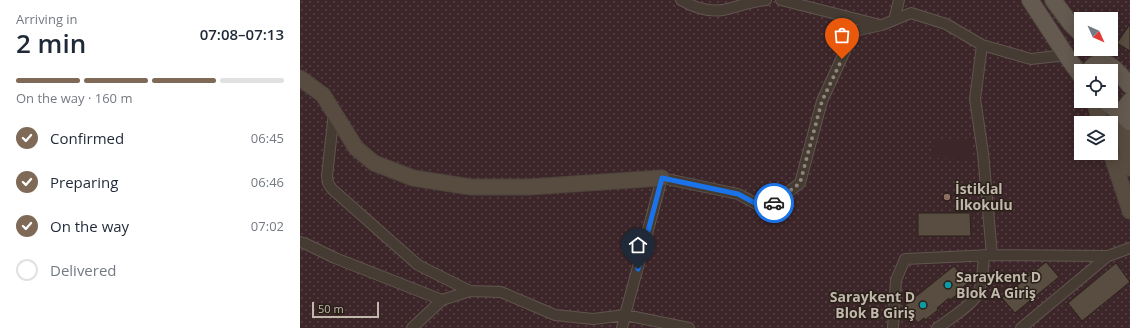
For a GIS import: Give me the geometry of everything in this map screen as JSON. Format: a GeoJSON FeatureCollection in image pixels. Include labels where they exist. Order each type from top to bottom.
{"type":"FeatureCollection","features":[{"type":"Feature","properties":{"kind":"main road"},"geometry":{"type":"LineString","coordinates":[[1030,0],[1074,66]]}},
{"type":"Feature","properties":{"kind":"main road"},"geometry":{"type":"LineString","coordinates":[[1053,0],[1074,27]]}},
{"type":"Feature","properties":{"kind":"main road"},"geometry":{"type":"LineString","coordinates":[[1103,56],[1110,64]]}},
{"type":"Feature","properties":{"kind":"main road"},"geometry":{"type":"LineString","coordinates":[[1097,64],[1109,64]]}},
{"type":"Feature","properties":{"kind":"main road"},"geometry":{"type":"LineString","coordinates":[[1118,72],[1130,86]]}},
{"type":"Feature","properties":{"kind":"main road"},"geometry":{"type":"LineString","coordinates":[[1118,108],[1127,112]]}},
{"type":"Feature","properties":{"kind":"street"},"geometry":{"type":"LineString","coordinates":[[681,0],[689,5],[706,10],[722,10],[758,0],[766,0]]}},
{"type":"Feature","properties":{"kind":"street"},"geometry":{"type":"LineString","coordinates":[[781,0],[882,25]]}},
{"type":"Feature","properties":{"kind":"street"},"geometry":{"type":"LineString","coordinates":[[894,20],[899,0]]}},
{"type":"Feature","properties":{"kind":"street"},"geometry":{"type":"LineString","coordinates":[[300,78],[323,95],[356,148],[374,163],[413,178],[471,187],[530,187],[662,178],[738,194],[766,209],[800,183],[822,101],[854,31],[882,25],[911,13],[946,24],[982,45],[1031,59],[1066,55]]}},
{"type":"Feature","properties":{"kind":"street"},"geometry":{"type":"LineString","coordinates":[[937,328],[973,301],[978,295],[988,255],[983,153],[975,99],[982,45]]}},
{"type":"Feature","properties":{"kind":"street"},"geometry":{"type":"LineString","coordinates":[[334,112],[327,176],[328,183],[332,189],[418,265],[470,291]]}},
{"type":"Feature","properties":{"kind":"street"},"geometry":{"type":"LineString","coordinates":[[1127,112],[1130,165]]}},
{"type":"Feature","properties":{"kind":"street"},"geometry":{"type":"LineString","coordinates":[[1113,160],[1130,211]]}},
{"type":"Feature","properties":{"kind":"street"},"geometry":{"type":"LineString","coordinates":[[622,328],[662,178]]}},
{"type":"Feature","properties":{"kind":"street"},"geometry":{"type":"LineString","coordinates":[[300,242],[335,258],[442,300]]}},
{"type":"Feature","properties":{"kind":"street"},"geometry":{"type":"LineString","coordinates":[[1021,328],[1108,256],[1130,248]]}},
{"type":"Feature","properties":{"kind":"street"},"geometry":{"type":"LineString","coordinates":[[893,328],[896,280],[905,259],[988,255],[1108,256]]}},
{"type":"Feature","properties":{"kind":"street"},"geometry":{"type":"LineString","coordinates":[[412,328],[442,300],[470,291],[500,292],[555,315],[593,320],[625,315],[689,328]]}},
{"type":"Feature","properties":{"kind":"shaded area"},"geometry":{"type":"Polygon","coordinates":[[[300,0],[1130,0],[1130,328],[300,328],[300,0]]]}},
{"type":"Feature","properties":{"kind":"shaded area"},"geometry":{"type":"Polygon","coordinates":[[[934,139],[973,140],[972,159],[933,158],[934,139]]]}},
{"type":"Feature","properties":{"kind":"building"},"geometry":{"type":"Polygon","coordinates":[[[1130,24],[1130,51],[1118,44],[1130,24]]]}},
{"type":"Feature","properties":{"kind":"building"},"geometry":{"type":"Polygon","coordinates":[[[918,213],[970,213],[971,236],[918,236],[918,213]]]}},
{"type":"Feature","properties":{"kind":"building"},"geometry":{"type":"Polygon","coordinates":[[[1046,262],[1059,277],[1015,313],[1002,298],[1046,262]]]}},
{"type":"Feature","properties":{"kind":"building"},"geometry":{"type":"Polygon","coordinates":[[[1116,263],[1130,282],[1082,321],[1068,303],[1116,263]]]}},
{"type":"Feature","properties":{"kind":"building"},"geometry":{"type":"Polygon","coordinates":[[[954,266],[968,283],[962,288],[963,290],[950,300],[949,298],[937,308],[938,310],[925,320],[924,318],[918,323],[904,306],[954,266]]]}},
{"type":"Feature","properties":{"kind":"way so far"},"geometry":{"type":"LineString","coordinates":[[774,203],[800,183],[822,101],[842,59]]}},
{"type":"Feature","properties":{"kind":"place","name":"İstiklal İlkokulu"},"geometry":{"type":"Point","coordinates":[947,197]}},
{"type":"Feature","properties":{"kind":"place","name":"Saraykent D Blok A Giriş"},"geometry":{"type":"Point","coordinates":[948,285]}},
{"type":"Feature","properties":{"kind":"place","name":"Saraykent D Blok B Giriş"},"geometry":{"type":"Point","coordinates":[923,305]}},
{"type":"Feature","properties":{"kind":"route"},"geometry":{"type":"LineString","coordinates":[[638,269],[662,178],[738,194],[766,209],[774,203]]}}]}
